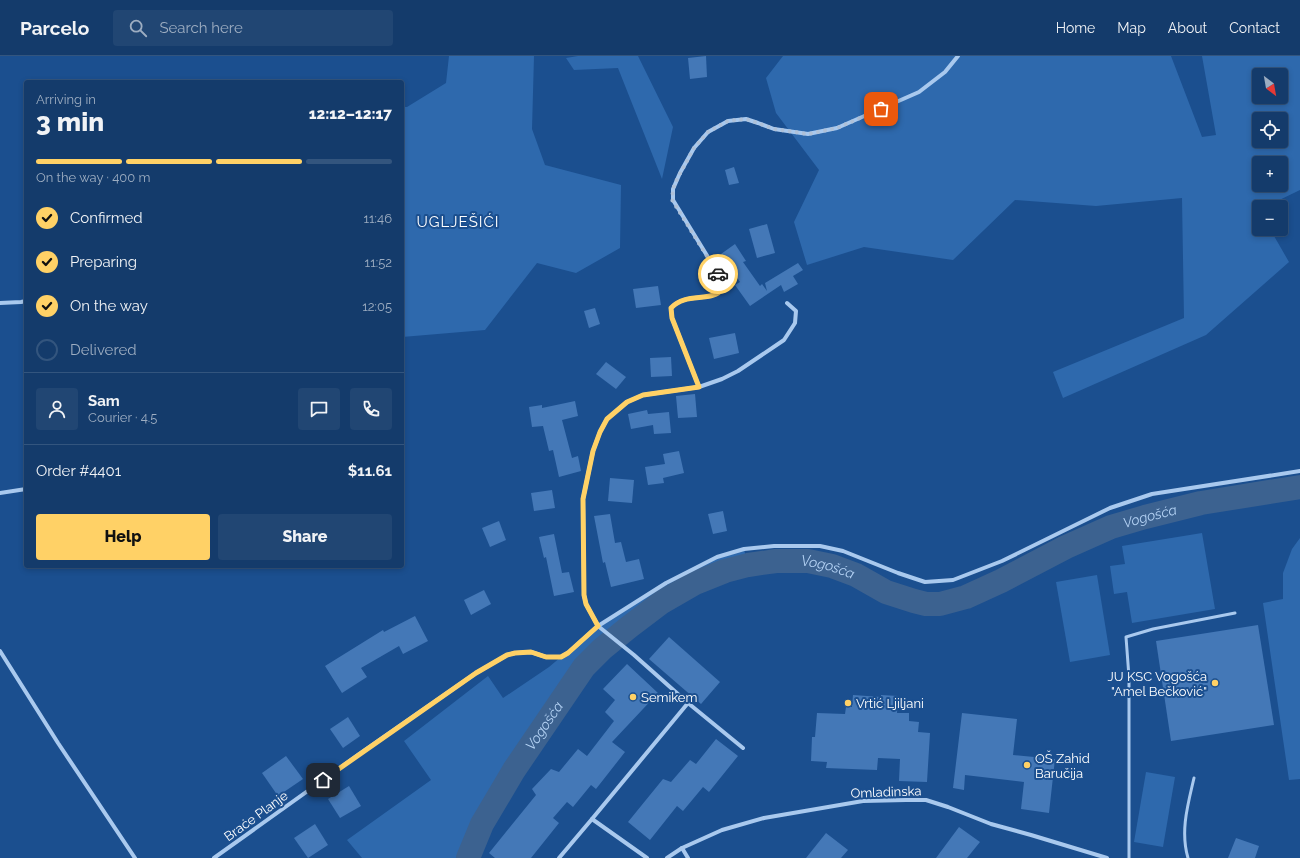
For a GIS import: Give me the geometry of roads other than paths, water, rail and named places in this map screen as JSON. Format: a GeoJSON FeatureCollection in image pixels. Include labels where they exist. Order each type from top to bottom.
{"type":"FeatureCollection","features":[{"type":"Feature","properties":{"kind":"street"},"geometry":{"type":"LineString","coordinates":[[699,387],[672,318],[671,308],[677,302],[683,300],[714,296],[720,293],[723,288],[722,281],[714,267],[672,200],[673,189],[694,148],[708,132],[728,121],[746,119],[774,129],[808,134],[837,128],[920,92],[945,72],[958,56]]}},
{"type":"Feature","properties":{"kind":"street"},"geometry":{"type":"LineString","coordinates":[[0,303],[24,302]]}},
{"type":"Feature","properties":{"kind":"street"},"geometry":{"type":"LineString","coordinates":[[743,748],[688,703],[607,632],[598,626],[586,604],[584,595],[583,499],[593,451],[600,432],[607,419],[627,402],[643,395],[699,387],[722,379],[738,371],[784,340],[795,323],[796,311],[787,302]]}},
{"type":"Feature","properties":{"kind":"street","name":"Braće Planje"},"geometry":{"type":"LineString","coordinates":[[214,858],[476,673],[507,655],[515,653],[531,652],[546,657],[561,657],[568,653],[598,626],[666,582],[717,557],[744,549],[774,546],[820,546],[843,551],[898,573],[926,582],[952,580],[1002,561],[1110,508],[1152,494],[1300,471]]}},
{"type":"Feature","properties":{"kind":"street"},"geometry":{"type":"LineString","coordinates":[[0,493],[24,489]]}},
{"type":"Feature","properties":{"kind":"street"},"geometry":{"type":"LineString","coordinates":[[0,651],[58,743],[135,858]]}},
{"type":"Feature","properties":{"kind":"street"},"geometry":{"type":"LineString","coordinates":[[559,858],[688,703]]}},
{"type":"Feature","properties":{"kind":"street","name":"Omladinska"},"geometry":{"type":"LineString","coordinates":[[666,858],[682,848],[722,830],[764,818],[863,801],[926,800],[991,824],[1107,858]]}},
{"type":"Feature","properties":{"kind":"street"},"geometry":{"type":"LineString","coordinates":[[592,819],[647,858]]}},
{"type":"Feature","properties":{"kind":"street"},"geometry":{"type":"LineString","coordinates":[[682,848],[688,858]]}},
{"type":"Feature","properties":{"kind":"lane"},"geometry":{"type":"LineString","coordinates":[[1129,858],[1129,677],[1126,637],[1153,629],[1235,613]]}},
{"type":"Feature","properties":{"kind":"lane"},"geometry":{"type":"LineString","coordinates":[[1188,858],[1184,847],[1185,814],[1194,778]]}},
{"type":"Feature","properties":{"kind":"waterway","name":"Vogošća"},"geometry":{"type":"LineString","coordinates":[[468,858],[482,824],[514,770],[584,667],[602,649],[662,602],[695,583],[725,571],[748,565],[776,561],[808,561],[832,566],[856,575],[886,592],[926,604],[940,604],[966,597],[1001,581],[1066,547],[1111,527],[1201,503],[1300,487]]}},
{"type":"Feature","properties":{"kind":"place","name":"JU KSC Vogošća \"Amel Bečković\""},"geometry":{"type":"Point","coordinates":[1215,683]}},
{"type":"Feature","properties":{"kind":"place","name":"Semikem"},"geometry":{"type":"Point","coordinates":[633,697]}},
{"type":"Feature","properties":{"kind":"place","name":"Vrtić Ljiljani"},"geometry":{"type":"Point","coordinates":[848,703]}},
{"type":"Feature","properties":{"kind":"place","name":"OŠ Zahid Baručija"},"geometry":{"type":"Point","coordinates":[1027,765]}},
{"type":"Feature","properties":{"kind":"district","name":"UGLJEŠIĆI"},"geometry":{"type":"Point","coordinates":[458,222]}}]}
